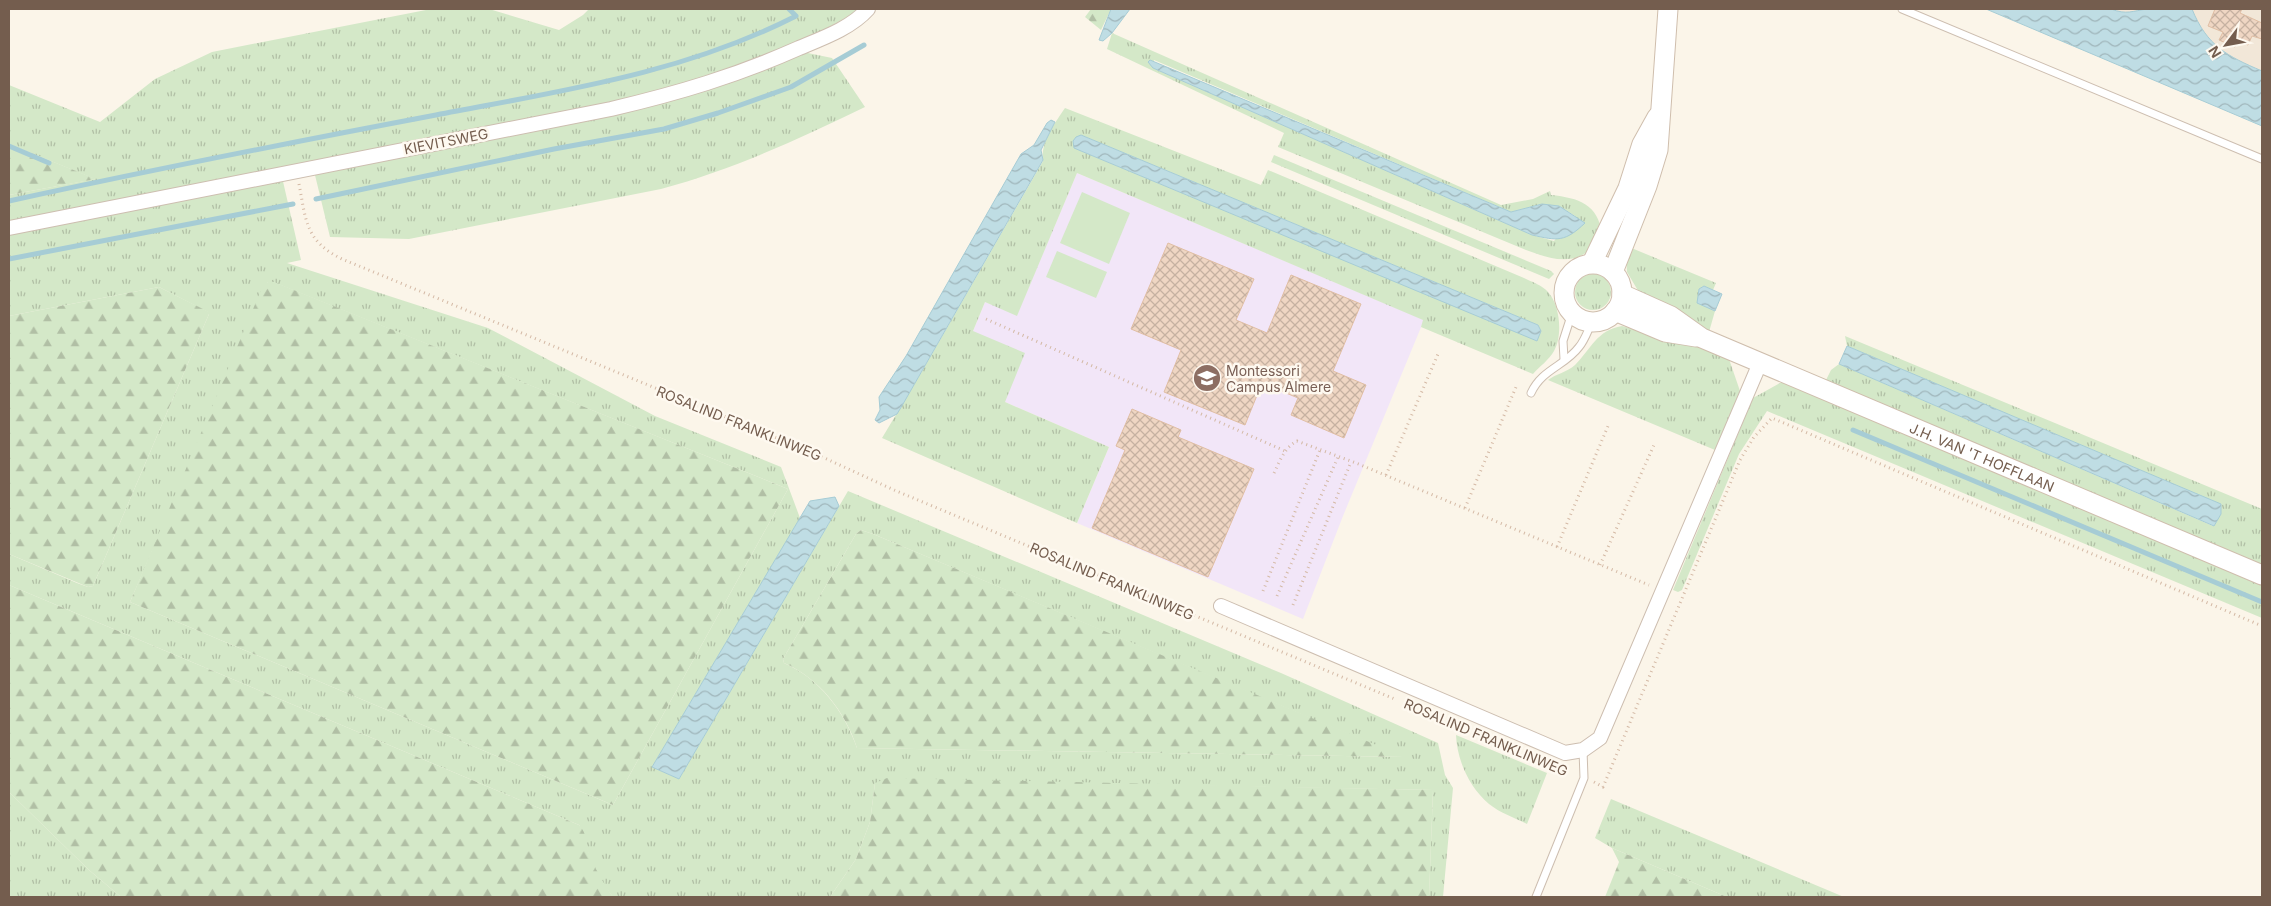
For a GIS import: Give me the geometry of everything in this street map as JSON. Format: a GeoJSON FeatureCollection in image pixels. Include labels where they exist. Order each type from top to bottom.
{"type":"FeatureCollection","features":[{"type":"Feature","properties":{"kind":"street","name":"KIEVITSWEG"},"geometry":{"type":"LineString","coordinates":[[9,228],[611,109],[679,93],[749,70],[828,36],[862,15],[868,9]]}},
{"type":"Feature","properties":{"kind":"street"},"geometry":{"type":"LineString","coordinates":[[1613,272],[1647,186],[1658,150],[1668,9]]}},
{"type":"Feature","properties":{"kind":"street"},"geometry":{"type":"LineString","coordinates":[[1592,263],[1628,188],[1642,144],[1660,112]]}},
{"type":"Feature","properties":{"kind":"street"},"geometry":{"type":"LineString","coordinates":[[1592,263],[1607,267],[1613,272],[1622,286],[1619,303],[1605,319],[1592,322],[1578,318],[1572,313],[1564,298],[1565,283],[1572,272],[1592,263]]}},
{"type":"Feature","properties":{"kind":"street","name":"J.H. VAN 'T HOFFLAAN"},"geometry":{"type":"LineString","coordinates":[[1619,303],[1671,316],[1702,338],[2262,575]]}},
{"type":"Feature","properties":{"kind":"street","name":"ROSALIND FRANKLINWEG"},"geometry":{"type":"LineString","coordinates":[[1221,606],[1565,753],[1583,750],[1600,738],[1760,362]]}},
{"type":"Feature","properties":{"kind":"lane"},"geometry":{"type":"LineString","coordinates":[[1902,9],[2262,160]]}},
{"type":"Feature","properties":{"kind":"lane"},"geometry":{"type":"LineString","coordinates":[[1564,359],[1563,341],[1572,313]]}},
{"type":"Feature","properties":{"kind":"lane"},"geometry":{"type":"LineString","coordinates":[[1531,393],[1536,382],[1580,346],[1592,322]]}},
{"type":"Feature","properties":{"kind":"lane"},"geometry":{"type":"LineString","coordinates":[[1536,897],[1584,778],[1583,750]]}},
{"type":"Feature","properties":{"kind":"path","name":"ROSALIND FRANKLINWEG"},"geometry":{"type":"LineString","coordinates":[[297,171],[307,227],[313,238],[328,252],[1400,701]]}},
{"type":"Feature","properties":{"kind":"path"},"geometry":{"type":"LineString","coordinates":[[986,319],[1285,451]]}},
{"type":"Feature","properties":{"kind":"path"},"geometry":{"type":"LineString","coordinates":[[1386,475],[1438,354]]}},
{"type":"Feature","properties":{"kind":"path"},"geometry":{"type":"LineString","coordinates":[[1466,508],[1516,387]]}},
{"type":"Feature","properties":{"kind":"path","name":"ROSALIND FRANKLINWEG"},"geometry":{"type":"LineString","coordinates":[[1584,778],[1603,787],[1740,460],[1754,437],[1772,418],[2262,626]]}},
{"type":"Feature","properties":{"kind":"path"},"geometry":{"type":"LineString","coordinates":[[1557,547],[1608,426]]}},
{"type":"Feature","properties":{"kind":"path"},"geometry":{"type":"LineString","coordinates":[[1274,473],[1285,451],[1297,441],[1386,475],[1682,599]]}},
{"type":"Feature","properties":{"kind":"path"},"geometry":{"type":"LineString","coordinates":[[1600,564],[1654,445]]}},
{"type":"Feature","properties":{"kind":"path"},"geometry":{"type":"LineString","coordinates":[[1263,591],[1320,450]]}},
{"type":"Feature","properties":{"kind":"path"},"geometry":{"type":"LineString","coordinates":[[1278,596],[1338,457]]}},
{"type":"Feature","properties":{"kind":"path"},"geometry":{"type":"LineString","coordinates":[[1293,605],[1351,462]]}},
{"type":"Feature","properties":{"kind":"shaded area"},"geometry":{"type":"Polygon","coordinates":[[[2037,9],[2262,9],[2262,102],[2037,9]]]}},
{"type":"Feature","properties":{"kind":"shaded area","name":"Montessori Campus Almere"},"geometry":{"type":"Polygon","coordinates":[[[1077,173],[1424,320],[1343,516],[1303,619],[1077,523],[1109,447],[1005,402],[973,331],[985,302],[1017,315],[1077,173]]]}},
{"type":"Feature","properties":{"kind":"green space"},"geometry":{"type":"Polygon","coordinates":[[[431,9],[489,9],[559,30],[589,9],[861,9],[794,47],[674,89],[9,223],[9,195],[95,179],[9,144],[9,85],[100,122],[155,79],[212,52],[431,9]]]}},
{"type":"Feature","properties":{"kind":"green space"},"geometry":{"type":"Polygon","coordinates":[[[1091,9],[1111,9],[1101,30],[1085,17],[1091,9]]]}},
{"type":"Feature","properties":{"kind":"green space"},"geometry":{"type":"Polygon","coordinates":[[[1112,33],[1501,205],[1533,199],[1550,191],[1551,195],[1570,198],[1586,204],[1591,209],[1600,224],[1602,234],[1589,250],[1572,259],[1556,259],[1526,250],[1278,147],[1284,133],[1107,49],[1112,33]],[[1154,60],[1153,68],[1532,235],[1554,241],[1575,216],[1559,206],[1542,204],[1511,212],[1154,60]]]}},
{"type":"Feature","properties":{"kind":"green space"},"geometry":{"type":"Polygon","coordinates":[[[803,52],[832,58],[865,107],[790,142],[739,163],[714,173],[661,189],[409,239],[330,237],[314,171],[478,140],[803,52]]]}},
{"type":"Feature","properties":{"kind":"green space"},"geometry":{"type":"Polygon","coordinates":[[[1065,108],[1261,185],[1268,170],[1537,284],[1548,292],[1558,312],[1559,337],[1554,351],[1533,374],[1421,327],[1423,320],[1077,173],[1017,316],[985,302],[973,331],[1025,353],[1005,402],[1109,447],[1077,523],[882,438],[1043,161],[1046,140],[1065,108]],[[1081,135],[1081,151],[1537,340],[1541,331],[1538,325],[1081,135]]]}},
{"type":"Feature","properties":{"kind":"green space"},"geometry":{"type":"Polygon","coordinates":[[[9,144],[96,179],[9,195],[9,144]]]}},
{"type":"Feature","properties":{"kind":"green space"},"geometry":{"type":"Polygon","coordinates":[[[1274,155],[1551,271],[1554,274],[1549,279],[1271,162],[1274,155]]]}},
{"type":"Feature","properties":{"kind":"green space"},"geometry":{"type":"Polygon","coordinates":[[[282,177],[301,260],[287,263],[488,328],[655,416],[781,467],[800,518],[652,767],[679,779],[848,491],[1281,673],[1438,743],[1445,775],[1453,788],[1443,897],[1429,897],[1433,790],[1113,784],[875,783],[870,822],[856,859],[830,897],[613,897],[593,866],[579,825],[9,585],[9,554],[77,583],[88,587],[93,586],[209,314],[159,287],[9,316],[9,232],[282,177]],[[268,282],[130,602],[613,805],[788,489],[273,282],[268,282]],[[861,530],[856,534],[783,659],[784,663],[809,678],[829,698],[845,721],[857,748],[1403,757],[873,534],[861,530]]]}},
{"type":"Feature","properties":{"kind":"green space"},"geometry":{"type":"Polygon","coordinates":[[[1082,192],[1130,213],[1109,264],[1060,243],[1082,192]]]}},
{"type":"Feature","properties":{"kind":"green space"},"geometry":{"type":"Polygon","coordinates":[[[1629,247],[1716,283],[1713,290],[1704,286],[1699,289],[1698,303],[1715,311],[1709,332],[1640,294],[1627,272],[1626,255],[1629,247]]]}},
{"type":"Feature","properties":{"kind":"green space"},"geometry":{"type":"Polygon","coordinates":[[[1057,251],[1107,272],[1096,298],[1046,277],[1057,251]]]}},
{"type":"Feature","properties":{"kind":"green space"},"geometry":{"type":"Polygon","coordinates":[[[1593,274],[1606,279],[1611,292],[1606,305],[1593,310],[1580,305],[1575,292],[1580,279],[1593,274]]]}},
{"type":"Feature","properties":{"kind":"green space"},"geometry":{"type":"Polygon","coordinates":[[[268,282],[274,282],[788,489],[613,805],[130,602],[261,290],[268,282]]]}},
{"type":"Feature","properties":{"kind":"green space"},"geometry":{"type":"Polygon","coordinates":[[[159,287],[209,312],[209,314],[93,586],[88,587],[9,554],[9,316],[159,287]]]}},
{"type":"Feature","properties":{"kind":"green space"},"geometry":{"type":"Polygon","coordinates":[[[1622,326],[1699,347],[1729,359],[1740,391],[1715,450],[1548,380],[1575,365],[1600,336],[1613,328],[1622,326]]]}},
{"type":"Feature","properties":{"kind":"green space"},"geometry":{"type":"Polygon","coordinates":[[[1845,336],[2262,509],[2262,565],[1825,382],[1831,370],[1839,364],[2213,526],[2221,514],[2220,504],[1847,346],[1845,336]]]}},
{"type":"Feature","properties":{"kind":"green space"},"geometry":{"type":"Polygon","coordinates":[[[1782,382],[2262,583],[2262,618],[1767,411],[1739,454],[1682,590],[1678,592],[1673,590],[1753,398],[1782,382]]]}},
{"type":"Feature","properties":{"kind":"green space"},"geometry":{"type":"Polygon","coordinates":[[[861,530],[1405,757],[857,748],[845,721],[829,697],[808,677],[784,663],[783,659],[856,534],[861,530]]]}},
{"type":"Feature","properties":{"kind":"green space"},"geometry":{"type":"Polygon","coordinates":[[[9,585],[579,825],[584,832],[588,852],[595,867],[613,897],[121,897],[89,870],[9,792],[9,585]]]}},
{"type":"Feature","properties":{"kind":"green space"},"geometry":{"type":"Polygon","coordinates":[[[1456,735],[1547,773],[1527,824],[1493,807],[1476,790],[1465,772],[1459,754],[1456,735]]]}},
{"type":"Feature","properties":{"kind":"green space"},"geometry":{"type":"Polygon","coordinates":[[[887,778],[1433,790],[1429,897],[830,897],[856,859],[870,822],[875,783],[887,778]]]}},
{"type":"Feature","properties":{"kind":"green space"},"geometry":{"type":"Polygon","coordinates":[[[9,792],[89,870],[121,897],[9,897],[9,792]]]}},
{"type":"Feature","properties":{"kind":"green space"},"geometry":{"type":"Polygon","coordinates":[[[1611,799],[1844,897],[1727,897],[1612,848],[1595,838],[1611,799]]]}},
{"type":"Feature","properties":{"kind":"green space"},"geometry":{"type":"Polygon","coordinates":[[[1612,848],[1727,897],[1605,897],[1619,862],[1612,848]]]}},
{"type":"Feature","properties":{"kind":"water"},"geometry":{"type":"Polygon","coordinates":[[[2158,8],[2192,9],[2204,32],[2212,41],[2228,55],[2262,71],[2262,126],[1986,9],[2111,9],[2125,12],[2158,8]]]}},
{"type":"Feature","properties":{"kind":"water"},"geometry":{"type":"Polygon","coordinates":[[[1111,9],[1130,9],[1112,33],[1103,41],[1099,40],[1111,9]]]}},
{"type":"Feature","properties":{"kind":"water"},"geometry":{"type":"Polygon","coordinates":[[[1150,60],[1511,212],[1542,204],[1559,206],[1585,223],[1566,237],[1555,239],[1532,235],[1153,68],[1148,62],[1150,60]]]}},
{"type":"Feature","properties":{"kind":"water"},"geometry":{"type":"Polygon","coordinates":[[[1051,120],[1055,122],[1041,150],[1043,160],[897,414],[879,423],[875,420],[880,410],[879,397],[906,356],[1021,154],[1034,145],[1047,123],[1051,120]]]}},
{"type":"Feature","properties":{"kind":"water"},"geometry":{"type":"Polygon","coordinates":[[[1081,135],[1538,325],[1541,331],[1537,341],[1074,148],[1073,141],[1081,135]]]}},
{"type":"Feature","properties":{"kind":"water"},"geometry":{"type":"Polygon","coordinates":[[[1704,286],[1722,294],[1715,311],[1697,303],[1699,289],[1704,286]]]}},
{"type":"Feature","properties":{"kind":"water"},"geometry":{"type":"Polygon","coordinates":[[[1847,346],[2221,504],[2221,514],[2214,526],[1839,364],[1847,346]]]}},
{"type":"Feature","properties":{"kind":"water"},"geometry":{"type":"Polygon","coordinates":[[[835,497],[839,506],[679,779],[652,767],[810,501],[835,497]]]}},
{"type":"Feature","properties":{"kind":"building"},"geometry":{"type":"Polygon","coordinates":[[[2215,9],[2242,9],[2240,13],[2262,23],[2262,39],[2252,36],[2248,45],[2238,41],[2235,47],[2219,40],[2223,32],[2208,26],[2215,9]]]}},
{"type":"Feature","properties":{"kind":"building"},"geometry":{"type":"Polygon","coordinates":[[[1168,243],[1254,279],[1236,320],[1267,333],[1291,275],[1361,304],[1333,371],[1366,385],[1344,438],[1291,415],[1298,398],[1262,383],[1245,425],[1164,392],[1181,350],[1131,329],[1168,243]]]}},
{"type":"Feature","properties":{"kind":"building"},"geometry":{"type":"Polygon","coordinates":[[[1132,409],[1181,430],[1178,437],[1254,469],[1208,577],[1092,528],[1125,450],[1116,446],[1132,409]]]}},
{"type":"Feature","properties":{"kind":"waterway"},"geometry":{"type":"LineString","coordinates":[[9,201],[222,156],[529,98],[620,78],[709,53],[753,36],[796,16],[789,9]]}},
{"type":"Feature","properties":{"kind":"waterway"},"geometry":{"type":"LineString","coordinates":[[316,199],[554,149],[664,129],[718,113],[791,87],[864,45]]}},
{"type":"Feature","properties":{"kind":"waterway"},"geometry":{"type":"LineString","coordinates":[[9,146],[49,163]]}},
{"type":"Feature","properties":{"kind":"waterway"},"geometry":{"type":"LineString","coordinates":[[9,259],[293,204]]}},
{"type":"Feature","properties":{"kind":"waterway"},"geometry":{"type":"LineString","coordinates":[[1853,430],[2262,602]]}},
{"type":"Feature","properties":{"kind":"place","name":"Montessori Campus Almere"},"geometry":{"type":"Point","coordinates":[1207,378]}}]}
